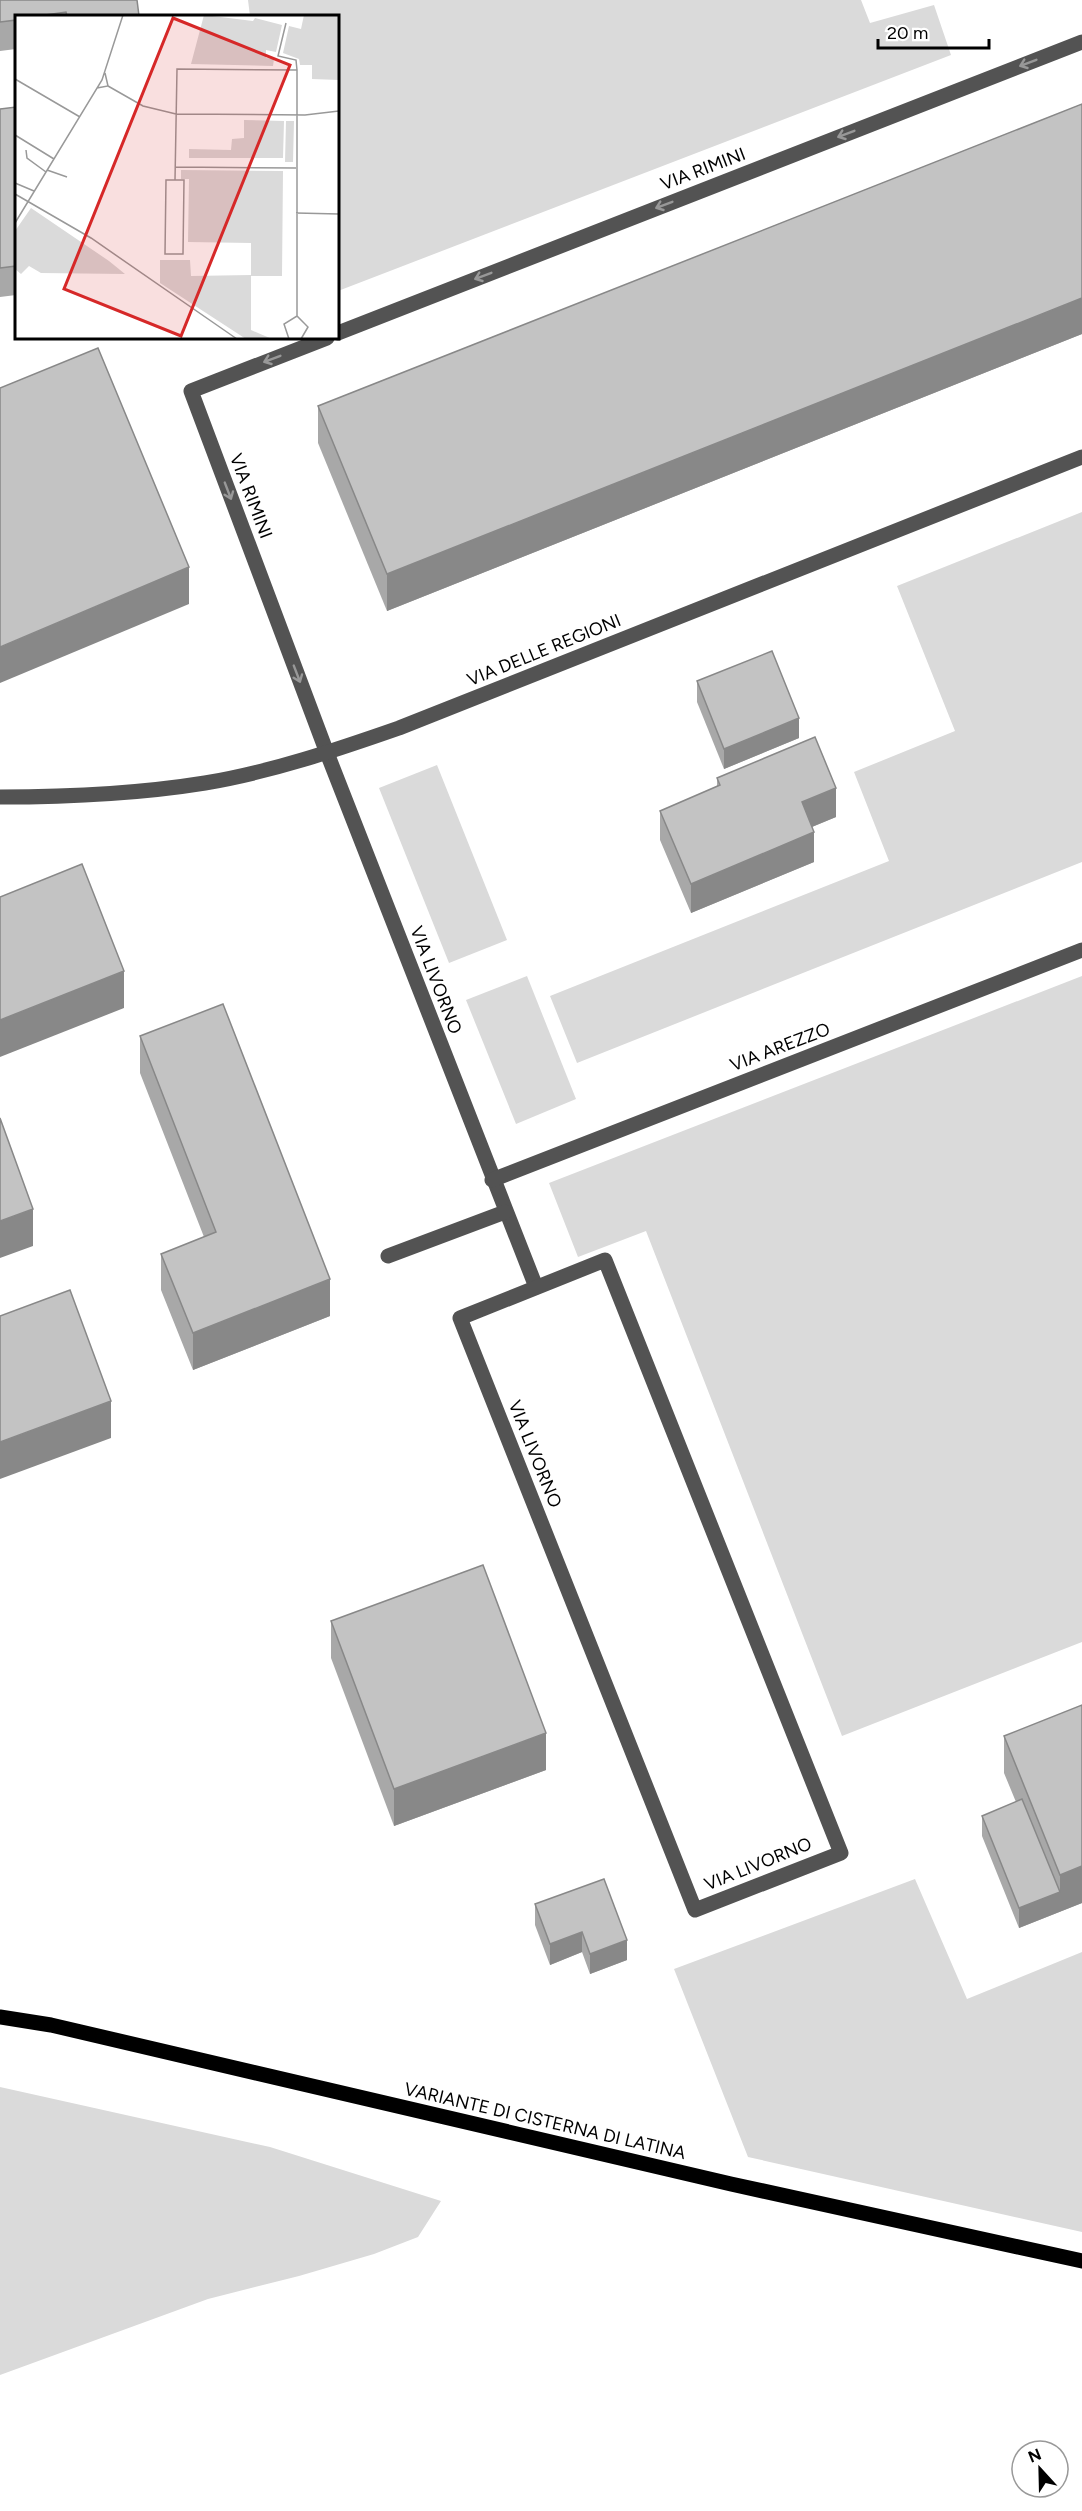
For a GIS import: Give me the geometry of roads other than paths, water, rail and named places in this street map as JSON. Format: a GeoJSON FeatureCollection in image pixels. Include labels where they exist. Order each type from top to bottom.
{"type":"FeatureCollection","features":[{"type":"Feature","properties":{"kind":"main road","name":"VARIANTE DI CISTERNA DI LATINA"},"geometry":{"type":"LineString","coordinates":[[0,2017],[51,2025],[731,2184],[1082,2261]]}},
{"type":"Feature","properties":{"kind":"street","name":"VIA RIMINI"},"geometry":{"type":"LineString","coordinates":[[339,333],[1082,42]]}},
{"type":"Feature","properties":{"kind":"street","name":"VIA RIMINI"},"geometry":{"type":"LineString","coordinates":[[324,339],[190,391],[327,753]]}},
{"type":"Feature","properties":{"kind":"street","name":"VIA DELLE REGIONI"},"geometry":{"type":"LineString","coordinates":[[0,797],[95,796],[165,789],[246,774],[327,753],[399,728],[1082,458]]}},
{"type":"Feature","properties":{"kind":"street","name":"VIA LIVORNO"},"geometry":{"type":"LineString","coordinates":[[327,753],[492,1180],[536,1287]]}},
{"type":"Feature","properties":{"kind":"street","name":"VIA AREZZO"},"geometry":{"type":"LineString","coordinates":[[492,1180],[1082,950]]}},
{"type":"Feature","properties":{"kind":"street"},"geometry":{"type":"LineString","coordinates":[[388,1256],[505,1212]]}},
{"type":"Feature","properties":{"kind":"street","name":"VIA LIVORNO"},"geometry":{"type":"LineString","coordinates":[[605,1260],[841,1853],[695,1910],[459,1317],[536,1287],[605,1260]]}}]}
